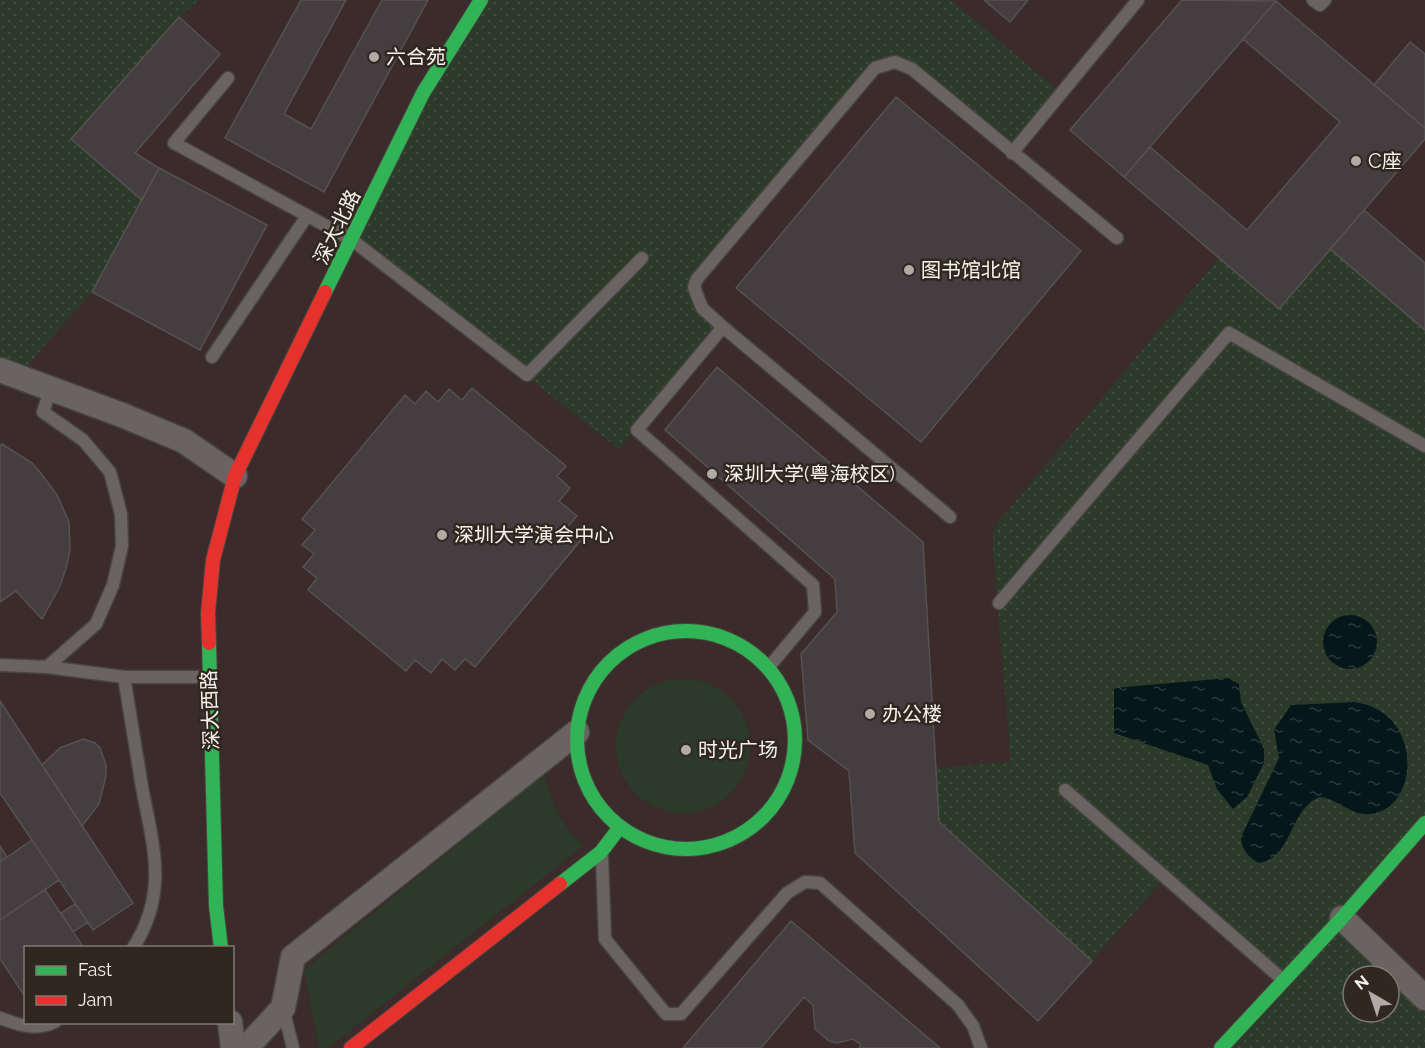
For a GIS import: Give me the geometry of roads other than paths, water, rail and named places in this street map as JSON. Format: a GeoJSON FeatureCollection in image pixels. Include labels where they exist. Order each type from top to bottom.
{"type":"FeatureCollection","features":[{"type":"Feature","properties":{"kind":"street","name":"深大北路"},"geometry":{"type":"LineString","coordinates":[[235,476],[423,93],[481,0]]}},
{"type":"Feature","properties":{"kind":"street"},"geometry":{"type":"LineString","coordinates":[[0,371],[51,388],[184,441],[235,476]]}},
{"type":"Feature","properties":{"kind":"street","name":"深大西路"},"geometry":{"type":"LineString","coordinates":[[221,946],[216,906],[209,677],[211,568],[219,523],[235,476]]}},
{"type":"Feature","properties":{"kind":"street"},"geometry":{"type":"LineString","coordinates":[[693,631],[715,634],[734,641],[768,668],[783,690],[792,713],[795,738],[793,764],[784,788],[770,809],[753,826],[733,838],[712,846],[686,849],[663,847],[638,838],[620,827],[605,813],[588,789],[579,762],[577,732],[581,710],[591,686],[607,666],[625,650],[647,638],[672,632],[693,631]]}},
{"type":"Feature","properties":{"kind":"street"},"geometry":{"type":"LineString","coordinates":[[246,1048],[283,1008],[293,957],[577,732]]}},
{"type":"Feature","properties":{"kind":"street"},"geometry":{"type":"LineString","coordinates":[[1221,1048],[1342,918],[1425,823]]}},
{"type":"Feature","properties":{"kind":"street"},"geometry":{"type":"LineString","coordinates":[[351,1048],[601,852],[620,827]]}},
{"type":"Feature","properties":{"kind":"street"},"geometry":{"type":"LineString","coordinates":[[1342,918],[1425,998]]}},
{"type":"Feature","properties":{"kind":"street"},"geometry":{"type":"LineString","coordinates":[[230,1024],[233,1048]]}},
{"type":"Feature","properties":{"kind":"lane"},"geometry":{"type":"LineString","coordinates":[[1012,153],[1138,0]]}},
{"type":"Feature","properties":{"kind":"lane"},"geometry":{"type":"LineString","coordinates":[[1313,0],[1320,5],[1325,0]]}},
{"type":"Feature","properties":{"kind":"lane"},"geometry":{"type":"LineString","coordinates":[[950,517],[702,308],[694,287],[697,279],[874,68],[896,62],[912,69],[1117,238]]}},
{"type":"Feature","properties":{"kind":"lane"},"geometry":{"type":"LineString","coordinates":[[228,78],[174,143],[352,240],[527,375],[642,258]]}},
{"type":"Feature","properties":{"kind":"lane"},"geometry":{"type":"LineString","coordinates":[[212,357],[307,216]]}},
{"type":"Feature","properties":{"kind":"lane"},"geometry":{"type":"LineString","coordinates":[[723,327],[636,430],[813,585],[815,612],[768,668]]}},
{"type":"Feature","properties":{"kind":"lane"},"geometry":{"type":"LineString","coordinates":[[999,603],[1229,333],[1425,446]]}},
{"type":"Feature","properties":{"kind":"lane"},"geometry":{"type":"LineString","coordinates":[[47,667],[96,624],[113,585],[122,546],[121,514],[110,472],[83,440],[43,412],[51,388]]}},
{"type":"Feature","properties":{"kind":"lane"},"geometry":{"type":"LineString","coordinates":[[0,665],[47,667],[124,677],[209,677]]}},
{"type":"Feature","properties":{"kind":"lane"},"geometry":{"type":"LineString","coordinates":[[124,677],[156,855],[154,895],[146,923],[134,946]]}},
{"type":"Feature","properties":{"kind":"lane"},"geometry":{"type":"LineString","coordinates":[[1065,790],[1283,980]]}},
{"type":"Feature","properties":{"kind":"lane"},"geometry":{"type":"LineString","coordinates":[[601,852],[605,939],[666,1014],[681,1014],[786,893],[805,882],[820,883],[958,1005],[973,1026],[981,1048]]}},
{"type":"Feature","properties":{"kind":"lane"},"geometry":{"type":"LineString","coordinates":[[283,1008],[292,1048]]}},
{"type":"Feature","properties":{"kind":"lane"},"geometry":{"type":"LineString","coordinates":[[0,1018],[20,1025],[43,1028],[53,1024]]}},
{"type":"Feature","properties":{"kind":"water"},"geometry":{"type":"Polygon","coordinates":[[[1345,615],[1355,615],[1365,619],[1373,627],[1377,642],[1373,657],[1365,665],[1355,669],[1345,669],[1335,665],[1327,657],[1323,647],[1323,637],[1327,627],[1335,619],[1345,615]]]}},
{"type":"Feature","properties":{"kind":"water"},"geometry":{"type":"Polygon","coordinates":[[[1228,678],[1239,684],[1241,702],[1264,749],[1264,763],[1247,797],[1233,809],[1217,789],[1208,765],[1114,733],[1114,688],[1228,678]]]}},
{"type":"Feature","properties":{"kind":"water"},"geometry":{"type":"Polygon","coordinates":[[[1354,702],[1377,709],[1393,723],[1403,740],[1407,760],[1406,779],[1399,796],[1387,808],[1370,814],[1350,810],[1332,800],[1319,797],[1309,803],[1302,812],[1278,852],[1270,859],[1259,863],[1255,861],[1244,849],[1241,837],[1279,758],[1274,730],[1291,705],[1354,702]]]}},
{"type":"Feature","properties":{"kind":"place","name":"六合苑"},"geometry":{"type":"Point","coordinates":[374,57]}},
{"type":"Feature","properties":{"kind":"place","name":"C座"},"geometry":{"type":"Point","coordinates":[1356,161]}},
{"type":"Feature","properties":{"kind":"place","name":"图书馆北馆"},"geometry":{"type":"Point","coordinates":[909,270]}},
{"type":"Feature","properties":{"kind":"place","name":"深圳大学(粤海校区)"},"geometry":{"type":"Point","coordinates":[712,474]}},
{"type":"Feature","properties":{"kind":"place","name":"深圳大学演会中心"},"geometry":{"type":"Point","coordinates":[442,535]}},
{"type":"Feature","properties":{"kind":"place","name":"办公楼"},"geometry":{"type":"Point","coordinates":[870,714]}},
{"type":"Feature","properties":{"kind":"place","name":"时光广场"},"geometry":{"type":"Point","coordinates":[686,750]}}]}
